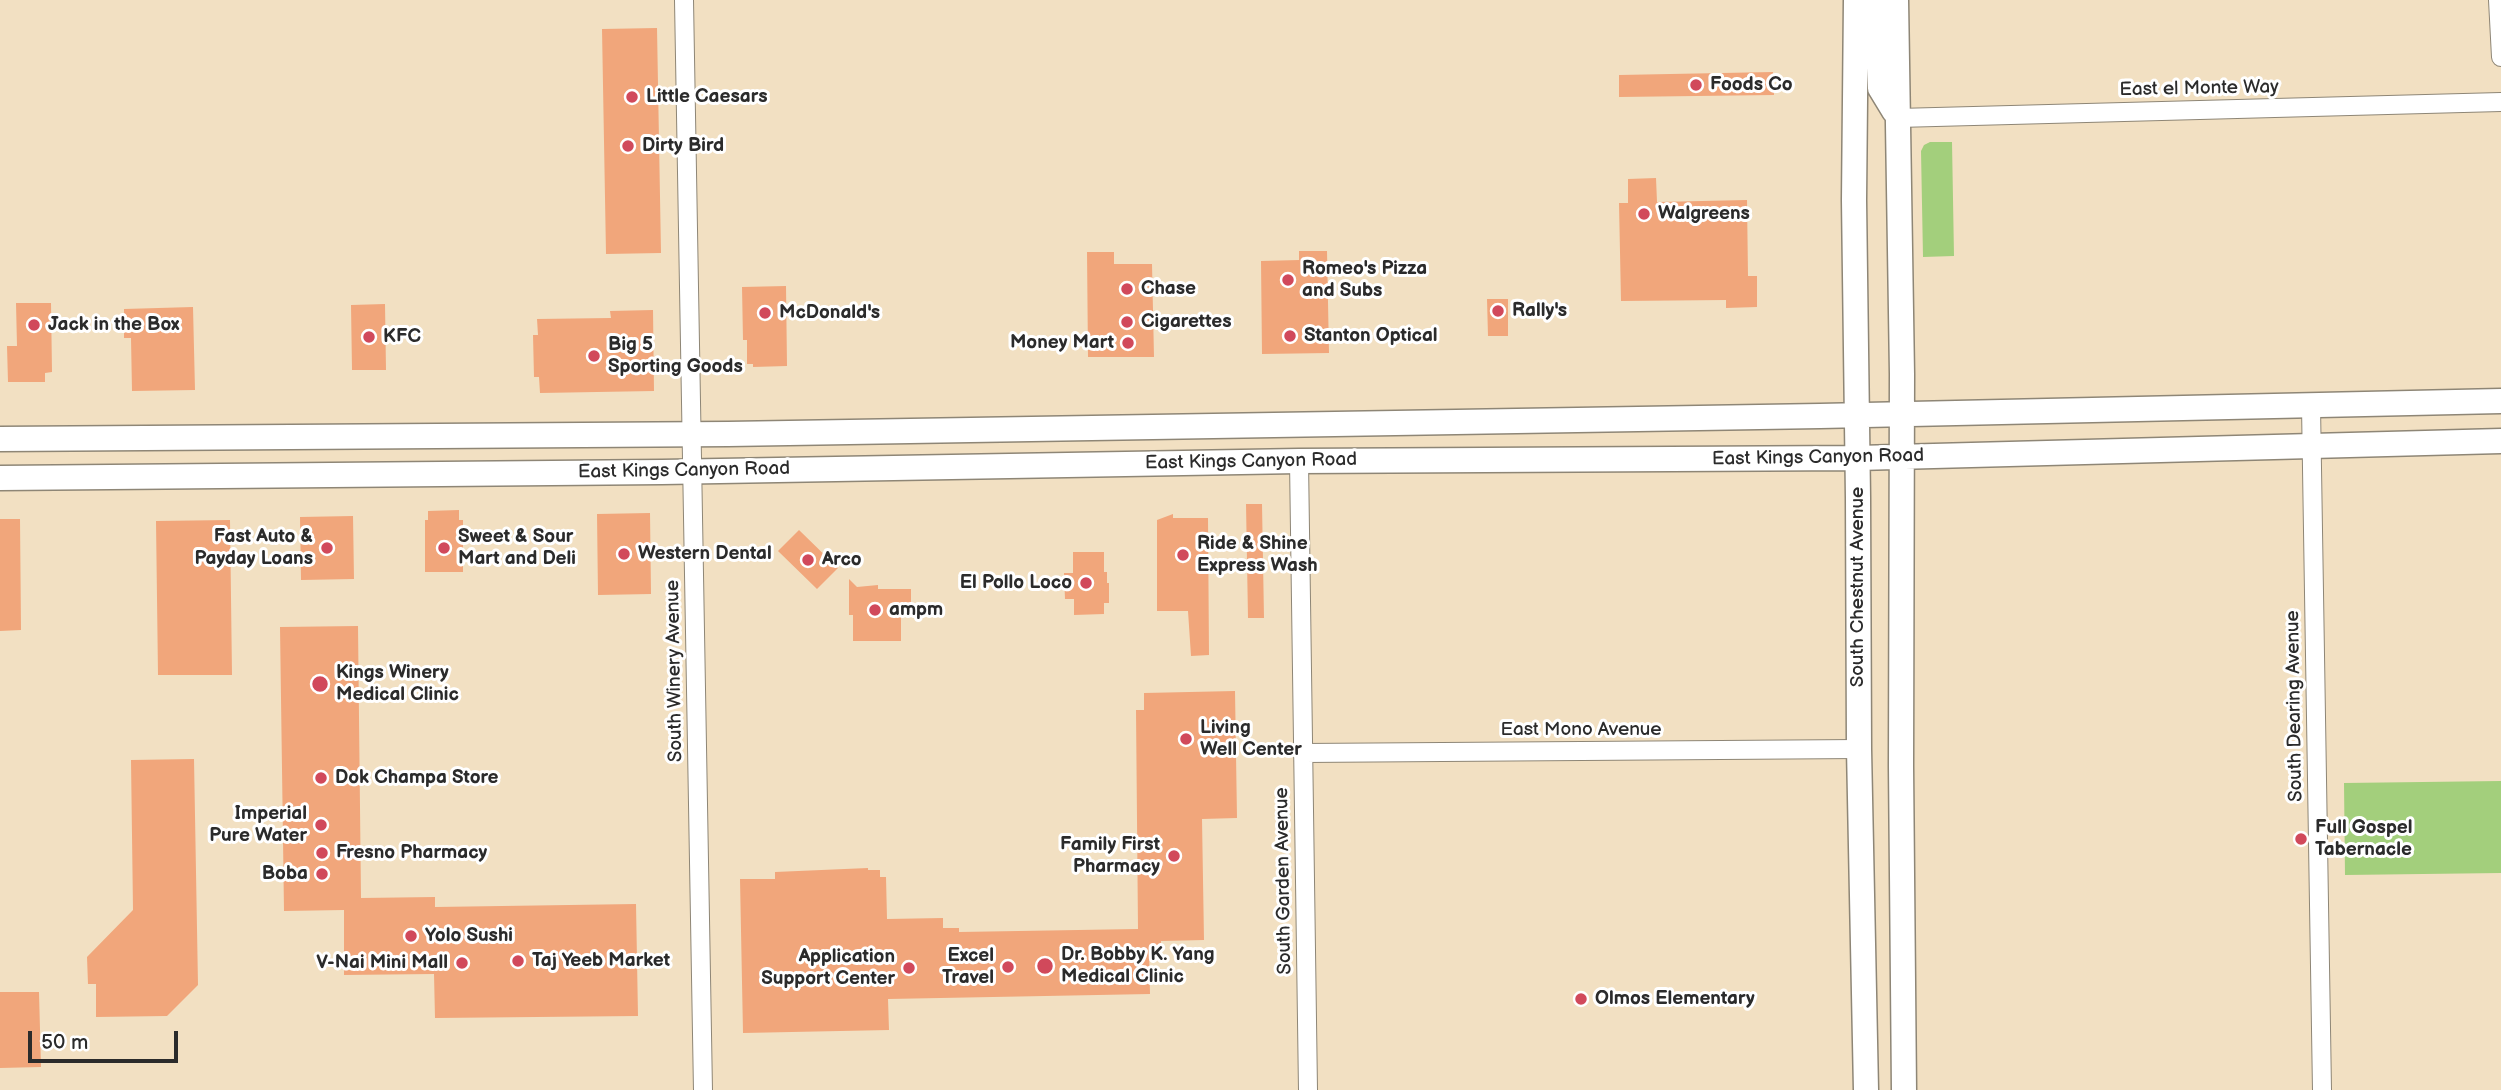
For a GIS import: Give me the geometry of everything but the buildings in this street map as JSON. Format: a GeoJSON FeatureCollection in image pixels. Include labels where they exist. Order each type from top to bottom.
{"type":"FeatureCollection","features":[{"type":"Feature","properties":{"kind":"main road","name":"South Chestnut Avenue"},"geometry":{"type":"LineString","coordinates":[[1856,0],[1854,200],[1859,749],[1866,1090]]}},
{"type":"Feature","properties":{"kind":"main road"},"geometry":{"type":"LineString","coordinates":[[1877,0],[1880,88],[1898,117]]}},
{"type":"Feature","properties":{"kind":"main road"},"geometry":{"type":"LineString","coordinates":[[1896,0],[1902,414],[1901,790],[1904,1090]]}},
{"type":"Feature","properties":{"kind":"main road","name":"East Kings Canyon Road"},"geometry":{"type":"LineString","coordinates":[[0,439],[691,434],[1858,415],[2501,401]]}},
{"type":"Feature","properties":{"kind":"main road","name":"East Kings Canyon Road"},"geometry":{"type":"LineString","coordinates":[[0,478],[1299,461],[1901,458],[2501,440]]}},
{"type":"Feature","properties":{"kind":"main road"},"geometry":{"type":"LineString","coordinates":[[1865,1048],[1903,1047]]}},
{"type":"Feature","properties":{"kind":"street","name":"South Winery Avenue"},"geometry":{"type":"LineString","coordinates":[[684,0],[703,1090]]}},
{"type":"Feature","properties":{"kind":"street"},"geometry":{"type":"LineString","coordinates":[[2498,0],[2501,57]]}},
{"type":"Feature","properties":{"kind":"street","name":"East el Monte Way"},"geometry":{"type":"LineString","coordinates":[[1898,117],[2501,102]]}},
{"type":"Feature","properties":{"kind":"street","name":"South Dearing Avenue"},"geometry":{"type":"LineString","coordinates":[[2311,406],[2322,1090]]}},
{"type":"Feature","properties":{"kind":"street","name":"South Garden Avenue"},"geometry":{"type":"LineString","coordinates":[[1299,461],[1308,1090]]}},
{"type":"Feature","properties":{"kind":"street","name":"East Mono Avenue"},"geometry":{"type":"LineString","coordinates":[[1304,753],[1859,749]]}},
{"type":"Feature","properties":{"kind":"green space"},"geometry":{"type":"Polygon","coordinates":[[[1930,142],[1952,142],[1954,256],[1923,257],[1921,151],[1924,145],[1930,142]]]}},
{"type":"Feature","properties":{"kind":"green space"},"geometry":{"type":"Polygon","coordinates":[[[2501,781],[2501,873],[2345,875],[2344,783],[2501,781]]]}},
{"type":"Feature","properties":{"kind":"place","name":"Foods Co"},"geometry":{"type":"Point","coordinates":[1696,85]}},
{"type":"Feature","properties":{"kind":"place","name":"Little Caesars"},"geometry":{"type":"Point","coordinates":[632,97]}},
{"type":"Feature","properties":{"kind":"place","name":"Dirty Bird"},"geometry":{"type":"Point","coordinates":[628,146]}},
{"type":"Feature","properties":{"kind":"place","name":"Walgreens"},"geometry":{"type":"Point","coordinates":[1644,214]}},
{"type":"Feature","properties":{"kind":"place","name":"Romeo's Pizza and Subs"},"geometry":{"type":"Point","coordinates":[1288,280]}},
{"type":"Feature","properties":{"kind":"place","name":"Chase"},"geometry":{"type":"Point","coordinates":[1127,289]}},
{"type":"Feature","properties":{"kind":"place","name":"Rally's"},"geometry":{"type":"Point","coordinates":[1498,311]}},
{"type":"Feature","properties":{"kind":"place","name":"McDonald's"},"geometry":{"type":"Point","coordinates":[765,313]}},
{"type":"Feature","properties":{"kind":"place","name":"Cigarettes"},"geometry":{"type":"Point","coordinates":[1127,322]}},
{"type":"Feature","properties":{"kind":"place","name":"Jack in the Box"},"geometry":{"type":"Point","coordinates":[34,325]}},
{"type":"Feature","properties":{"kind":"place","name":"Stanton Optical"},"geometry":{"type":"Point","coordinates":[1290,336]}},
{"type":"Feature","properties":{"kind":"place","name":"KFC"},"geometry":{"type":"Point","coordinates":[369,337]}},
{"type":"Feature","properties":{"kind":"place","name":"Money Mart"},"geometry":{"type":"Point","coordinates":[1128,343]}},
{"type":"Feature","properties":{"kind":"place","name":"Big 5 Sporting Goods"},"geometry":{"type":"Point","coordinates":[594,356]}},
{"type":"Feature","properties":{"kind":"place","name":"Fast Auto & Payday Loans"},"geometry":{"type":"Point","coordinates":[327,548]}},
{"type":"Feature","properties":{"kind":"place","name":"Sweet & Sour Mart and Deli"},"geometry":{"type":"Point","coordinates":[444,548]}},
{"type":"Feature","properties":{"kind":"place","name":"Western Dental"},"geometry":{"type":"Point","coordinates":[624,554]}},
{"type":"Feature","properties":{"kind":"place","name":"Ride & Shine Express Wash"},"geometry":{"type":"Point","coordinates":[1183,555]}},
{"type":"Feature","properties":{"kind":"place","name":"Arco"},"geometry":{"type":"Point","coordinates":[808,560]}},
{"type":"Feature","properties":{"kind":"place","name":"El Pollo Loco"},"geometry":{"type":"Point","coordinates":[1086,583]}},
{"type":"Feature","properties":{"kind":"place","name":"ampm"},"geometry":{"type":"Point","coordinates":[875,610]}},
{"type":"Feature","properties":{"kind":"place","name":"Kings Winery Medical Clinic"},"geometry":{"type":"Point","coordinates":[320,684]}},
{"type":"Feature","properties":{"kind":"place","name":"Living Well Center"},"geometry":{"type":"Point","coordinates":[1186,739]}},
{"type":"Feature","properties":{"kind":"place","name":"Dok Champa Store"},"geometry":{"type":"Point","coordinates":[321,778]}},
{"type":"Feature","properties":{"kind":"place","name":"Imperial Pure Water"},"geometry":{"type":"Point","coordinates":[321,825]}},
{"type":"Feature","properties":{"kind":"place","name":"Full Gospel Tabernacle"},"geometry":{"type":"Point","coordinates":[2301,839]}},
{"type":"Feature","properties":{"kind":"place","name":"Fresno Pharmacy"},"geometry":{"type":"Point","coordinates":[322,853]}},
{"type":"Feature","properties":{"kind":"place","name":"Family First Pharmacy"},"geometry":{"type":"Point","coordinates":[1174,856]}},
{"type":"Feature","properties":{"kind":"place","name":"Boba"},"geometry":{"type":"Point","coordinates":[322,874]}},
{"type":"Feature","properties":{"kind":"place","name":"Yolo Sushi"},"geometry":{"type":"Point","coordinates":[411,936]}},
{"type":"Feature","properties":{"kind":"place","name":"Taj Yeeb Market"},"geometry":{"type":"Point","coordinates":[518,961]}},
{"type":"Feature","properties":{"kind":"place","name":"V-Nai Mini Mall"},"geometry":{"type":"Point","coordinates":[462,963]}},
{"type":"Feature","properties":{"kind":"place","name":"Dr. Bobby K. Yang Medical Clinic"},"geometry":{"type":"Point","coordinates":[1045,966]}},
{"type":"Feature","properties":{"kind":"place","name":"Excel Travel"},"geometry":{"type":"Point","coordinates":[1008,967]}},
{"type":"Feature","properties":{"kind":"place","name":"Application Support Center"},"geometry":{"type":"Point","coordinates":[909,968]}},
{"type":"Feature","properties":{"kind":"place","name":"Olmos Elementary"},"geometry":{"type":"Point","coordinates":[1581,999]}}]}
